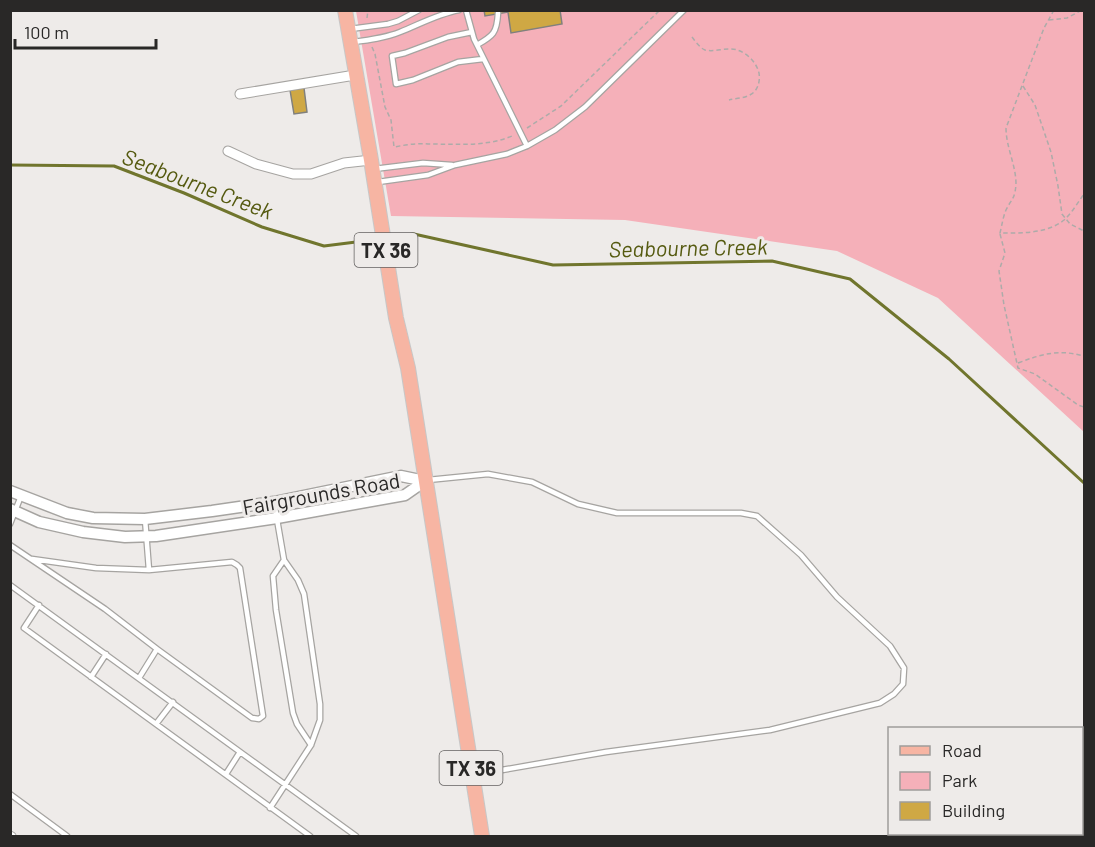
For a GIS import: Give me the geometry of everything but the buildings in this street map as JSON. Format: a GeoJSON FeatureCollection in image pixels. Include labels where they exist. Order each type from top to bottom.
{"type":"FeatureCollection","features":[{"type":"Feature","properties":{"kind":"main road","name":"TX 36"},"geometry":{"type":"LineString","coordinates":[[345,10],[396,318],[408,368],[482,837]]}},
{"type":"Feature","properties":{"kind":"street"},"geometry":{"type":"LineString","coordinates":[[240,94],[356,75]]}},
{"type":"Feature","properties":{"kind":"street"},"geometry":{"type":"LineString","coordinates":[[228,151],[256,164],[293,174],[311,174],[344,163],[373,170]]}},
{"type":"Feature","properties":{"kind":"street","name":"Fairgrounds Road"},"geometry":{"type":"LineString","coordinates":[[16,493],[67,513],[93,518],[145,519],[274,502],[401,476],[425,481]]}},
{"type":"Feature","properties":{"kind":"street","name":"Fairgrounds Road"},"geometry":{"type":"LineString","coordinates":[[13,510],[39,522],[83,532],[125,537],[146,536],[277,518],[405,495],[425,481]]}},
{"type":"Feature","properties":{"kind":"lane"},"geometry":{"type":"LineString","coordinates":[[349,36],[368,27],[398,21],[419,10]]}},
{"type":"Feature","properties":{"kind":"lane"},"geometry":{"type":"LineString","coordinates":[[349,36],[370,40],[459,10]]}},
{"type":"Feature","properties":{"kind":"lane"},"geometry":{"type":"LineString","coordinates":[[466,10],[483,59],[527,146]]}},
{"type":"Feature","properties":{"kind":"lane"},"geometry":{"type":"LineString","coordinates":[[373,170],[428,175],[455,165],[507,154],[527,146],[555,130],[585,107],[684,10]]}},
{"type":"Feature","properties":{"kind":"lane"},"geometry":{"type":"LineString","coordinates":[[477,45],[490,38],[495,30],[498,13]]}},
{"type":"Feature","properties":{"kind":"lane"},"geometry":{"type":"LineString","coordinates":[[472,32],[448,37],[405,54],[392,56],[396,84],[413,80],[458,62],[483,59]]}},
{"type":"Feature","properties":{"kind":"lane"},"geometry":{"type":"LineString","coordinates":[[373,170],[423,163],[455,165]]}},
{"type":"Feature","properties":{"kind":"lane"},"geometry":{"type":"LineString","coordinates":[[425,481],[488,474],[532,482],[578,504],[616,513],[741,513],[758,516],[801,555],[837,597],[890,646],[904,668],[903,684],[894,694],[880,703],[770,730],[606,752],[472,775]]}},
{"type":"Feature","properties":{"kind":"lane"},"geometry":{"type":"LineString","coordinates":[[10,524],[16,493]]}},
{"type":"Feature","properties":{"kind":"lane"},"geometry":{"type":"LineString","coordinates":[[270,808],[311,745],[320,720],[320,704],[304,594],[298,580],[284,560],[274,502]]}},
{"type":"Feature","properties":{"kind":"lane"},"geometry":{"type":"LineString","coordinates":[[145,519],[149,570]]}},
{"type":"Feature","properties":{"kind":"lane"},"geometry":{"type":"LineString","coordinates":[[10,545],[105,609],[252,718],[259,719],[263,716],[240,568],[237,565],[232,562],[149,570],[96,568],[32,559]]}},
{"type":"Feature","properties":{"kind":"lane"},"geometry":{"type":"LineString","coordinates":[[284,560],[273,576],[276,610],[293,712],[297,724],[311,745]]}},
{"type":"Feature","properties":{"kind":"lane"},"geometry":{"type":"LineString","coordinates":[[10,585],[356,837]]}},
{"type":"Feature","properties":{"kind":"lane"},"geometry":{"type":"LineString","coordinates":[[39,605],[24,628],[310,837]]}},
{"type":"Feature","properties":{"kind":"lane"},"geometry":{"type":"LineString","coordinates":[[139,678],[157,649]]}},
{"type":"Feature","properties":{"kind":"lane"},"geometry":{"type":"LineString","coordinates":[[91,677],[106,654]]}},
{"type":"Feature","properties":{"kind":"lane"},"geometry":{"type":"LineString","coordinates":[[156,724],[173,702]]}},
{"type":"Feature","properties":{"kind":"lane"},"geometry":{"type":"LineString","coordinates":[[226,774],[240,752]]}},
{"type":"Feature","properties":{"kind":"lane"},"geometry":{"type":"LineString","coordinates":[[10,794],[67,837]]}},
{"type":"Feature","properties":{"kind":"path"},"geometry":{"type":"LineString","coordinates":[[368,10],[366,15],[368,27]]}},
{"type":"Feature","properties":{"kind":"path"},"geometry":{"type":"LineString","coordinates":[[370,40],[390,120],[394,147],[426,143],[453,145],[478,143],[509,137],[536,123],[561,106],[660,10]]}},
{"type":"Feature","properties":{"kind":"path"},"geometry":{"type":"LineString","coordinates":[[1054,10],[1029,66],[1006,128],[1006,138],[1013,160],[1016,182],[1014,198],[1005,212],[1000,233],[1005,253],[999,272],[1018,368],[1035,374],[1084,407]]}},
{"type":"Feature","properties":{"kind":"path"},"geometry":{"type":"LineString","coordinates":[[1048,20],[1067,18],[1082,10]]}},
{"type":"Feature","properties":{"kind":"path"},"geometry":{"type":"LineString","coordinates":[[692,38],[707,50],[738,50],[747,54],[756,65],[759,80],[755,91],[746,97],[729,99]]}},
{"type":"Feature","properties":{"kind":"path"},"geometry":{"type":"LineString","coordinates":[[1022,85],[1035,105],[1048,144],[1062,214],[1070,224],[1084,231]]}},
{"type":"Feature","properties":{"kind":"path"},"geometry":{"type":"LineString","coordinates":[[1000,233],[1042,231],[1065,219],[1084,194]]}},
{"type":"Feature","properties":{"kind":"path"},"geometry":{"type":"LineString","coordinates":[[1017,364],[1043,354],[1060,352],[1084,356]]}},
{"type":"Feature","properties":{"kind":"green space"},"geometry":{"type":"Polygon","coordinates":[[[356,11],[1084,11],[1084,432],[938,298],[837,251],[625,220],[391,216],[356,11]]]}},
{"type":"Feature","properties":{"kind":"waterway","name":"Seabourne Creek"},"geometry":{"type":"LineString","coordinates":[[10,165],[114,166],[262,227],[324,246],[372,240]]}},
{"type":"Feature","properties":{"kind":"waterway","name":"Seabourne Creek"},"geometry":{"type":"LineString","coordinates":[[397,236],[414,234],[553,265],[772,261],[850,279],[949,359],[1084,483]]}}]}
